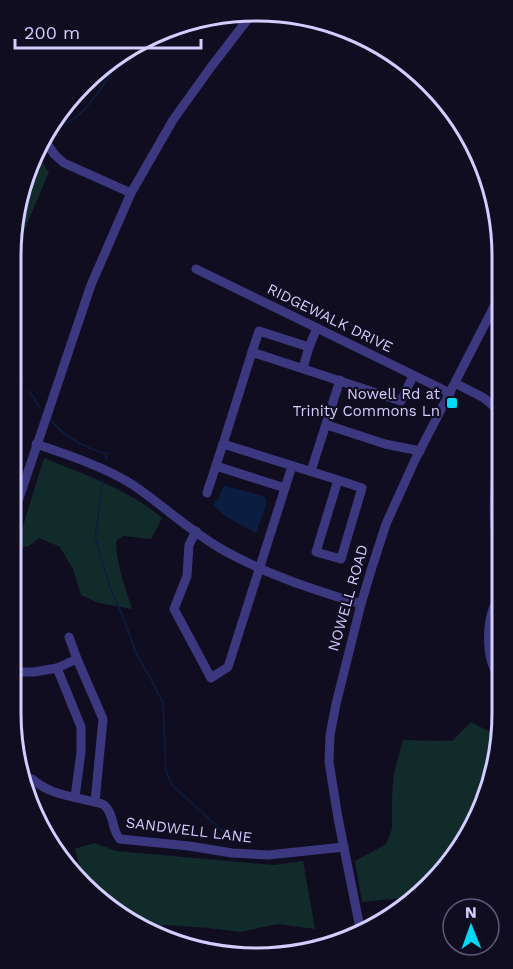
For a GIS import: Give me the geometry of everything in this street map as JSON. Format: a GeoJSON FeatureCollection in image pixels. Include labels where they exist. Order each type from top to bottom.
{"type":"FeatureCollection","features":[{"type":"Feature","properties":{"kind":"street"},"geometry":{"type":"LineString","coordinates":[[21,491],[91,285],[131,193],[173,120],[246,22]]}},
{"type":"Feature","properties":{"kind":"street"},"geometry":{"type":"LineString","coordinates":[[49,146],[64,162],[131,193]]}},
{"type":"Feature","properties":{"kind":"street","name":"RIDGEWALK DRIVE"},"geometry":{"type":"LineString","coordinates":[[196,269],[450,393]]}},
{"type":"Feature","properties":{"kind":"street","name":"NOWELL ROAD"},"geometry":{"type":"LineString","coordinates":[[360,924],[331,775],[329,744],[336,704],[361,604],[381,538],[415,460],[492,311]]}},
{"type":"Feature","properties":{"kind":"street"},"geometry":{"type":"LineString","coordinates":[[303,368],[317,328]]}},
{"type":"Feature","properties":{"kind":"street"},"geometry":{"type":"LineString","coordinates":[[207,493],[259,331],[309,347]]}},
{"type":"Feature","properties":{"kind":"street"},"geometry":{"type":"LineString","coordinates":[[252,352],[401,401],[413,376]]}},
{"type":"Feature","properties":{"kind":"street"},"geometry":{"type":"LineString","coordinates":[[311,471],[340,380]]}},
{"type":"Feature","properties":{"kind":"street"},"geometry":{"type":"LineString","coordinates":[[455,383],[492,404]]}},
{"type":"Feature","properties":{"kind":"street"},"geometry":{"type":"LineString","coordinates":[[327,425],[385,444],[420,451]]}},
{"type":"Feature","properties":{"kind":"street"},"geometry":{"type":"LineString","coordinates":[[36,444],[132,484],[223,550],[260,569],[361,604]]}},
{"type":"Feature","properties":{"kind":"street"},"geometry":{"type":"LineString","coordinates":[[223,444],[311,471],[338,480],[362,488],[341,559],[316,552],[338,480]]}},
{"type":"Feature","properties":{"kind":"street"},"geometry":{"type":"LineString","coordinates":[[385,444],[415,460]]}},
{"type":"Feature","properties":{"kind":"street"},"geometry":{"type":"LineString","coordinates":[[216,466],[285,488]]}},
{"type":"Feature","properties":{"kind":"street"},"geometry":{"type":"LineString","coordinates":[[196,531],[189,545],[187,576],[174,609],[212,678],[228,667],[292,466]]}},
{"type":"Feature","properties":{"kind":"street"},"geometry":{"type":"LineString","coordinates":[[492,612],[489,647],[492,662]]}},
{"type":"Feature","properties":{"kind":"street"},"geometry":{"type":"LineString","coordinates":[[31,779],[42,788],[55,793],[95,802],[103,719],[69,637]]}},
{"type":"Feature","properties":{"kind":"street"},"geometry":{"type":"LineString","coordinates":[[21,672],[57,668],[77,660]]}},
{"type":"Feature","properties":{"kind":"street"},"geometry":{"type":"LineString","coordinates":[[57,668],[81,727],[81,752],[75,797]]}},
{"type":"Feature","properties":{"kind":"street","name":"SANDWELL LANE"},"geometry":{"type":"LineString","coordinates":[[95,802],[103,804],[109,811],[115,834],[120,839],[232,853],[268,855],[344,847]]}},
{"type":"Feature","properties":{"kind":"green space"},"geometry":{"type":"Polygon","coordinates":[[[41,161],[49,172],[22,234],[29,196],[41,161]]]}},
{"type":"Feature","properties":{"kind":"green space"},"geometry":{"type":"Polygon","coordinates":[[[44,458],[121,491],[162,518],[151,539],[123,536],[116,541],[119,567],[132,609],[99,603],[81,595],[73,569],[60,547],[39,538],[29,546],[21,548],[21,533],[44,458]]]}},
{"type":"Feature","properties":{"kind":"green space"},"geometry":{"type":"Polygon","coordinates":[[[471,722],[491,732],[480,788],[468,817],[434,868],[412,890],[401,898],[362,902],[355,861],[386,844],[392,829],[394,773],[403,740],[452,741],[471,722]]]}},
{"type":"Feature","properties":{"kind":"green space"},"geometry":{"type":"Polygon","coordinates":[[[94,843],[117,851],[274,865],[303,861],[315,929],[278,924],[240,932],[165,925],[158,927],[101,890],[80,869],[75,849],[94,843]]]}},
{"type":"Feature","properties":{"kind":"water"},"geometry":{"type":"Polygon","coordinates":[[[225,486],[263,496],[266,499],[256,533],[228,517],[214,505],[225,486]]]}},
{"type":"Feature","properties":{"kind":"waterway"},"geometry":{"type":"LineString","coordinates":[[61,125],[82,112],[113,70]]}},
{"type":"Feature","properties":{"kind":"waterway"},"geometry":{"type":"LineString","coordinates":[[21,377],[23,381]]}},
{"type":"Feature","properties":{"kind":"waterway"},"geometry":{"type":"LineString","coordinates":[[29,391],[40,407]]}},
{"type":"Feature","properties":{"kind":"waterway"},"geometry":{"type":"LineString","coordinates":[[51,420],[76,441],[107,454],[106,459]]}},
{"type":"Feature","properties":{"kind":"waterway"},"geometry":{"type":"LineString","coordinates":[[103,480],[95,538],[111,590],[136,653],[163,703],[166,771],[172,785],[228,836]]}},
{"type":"Feature","properties":{"kind":"place","name":"Nowell Rd at Trinity Commons Ln"},"geometry":{"type":"Point","coordinates":[452,403]}}]}
